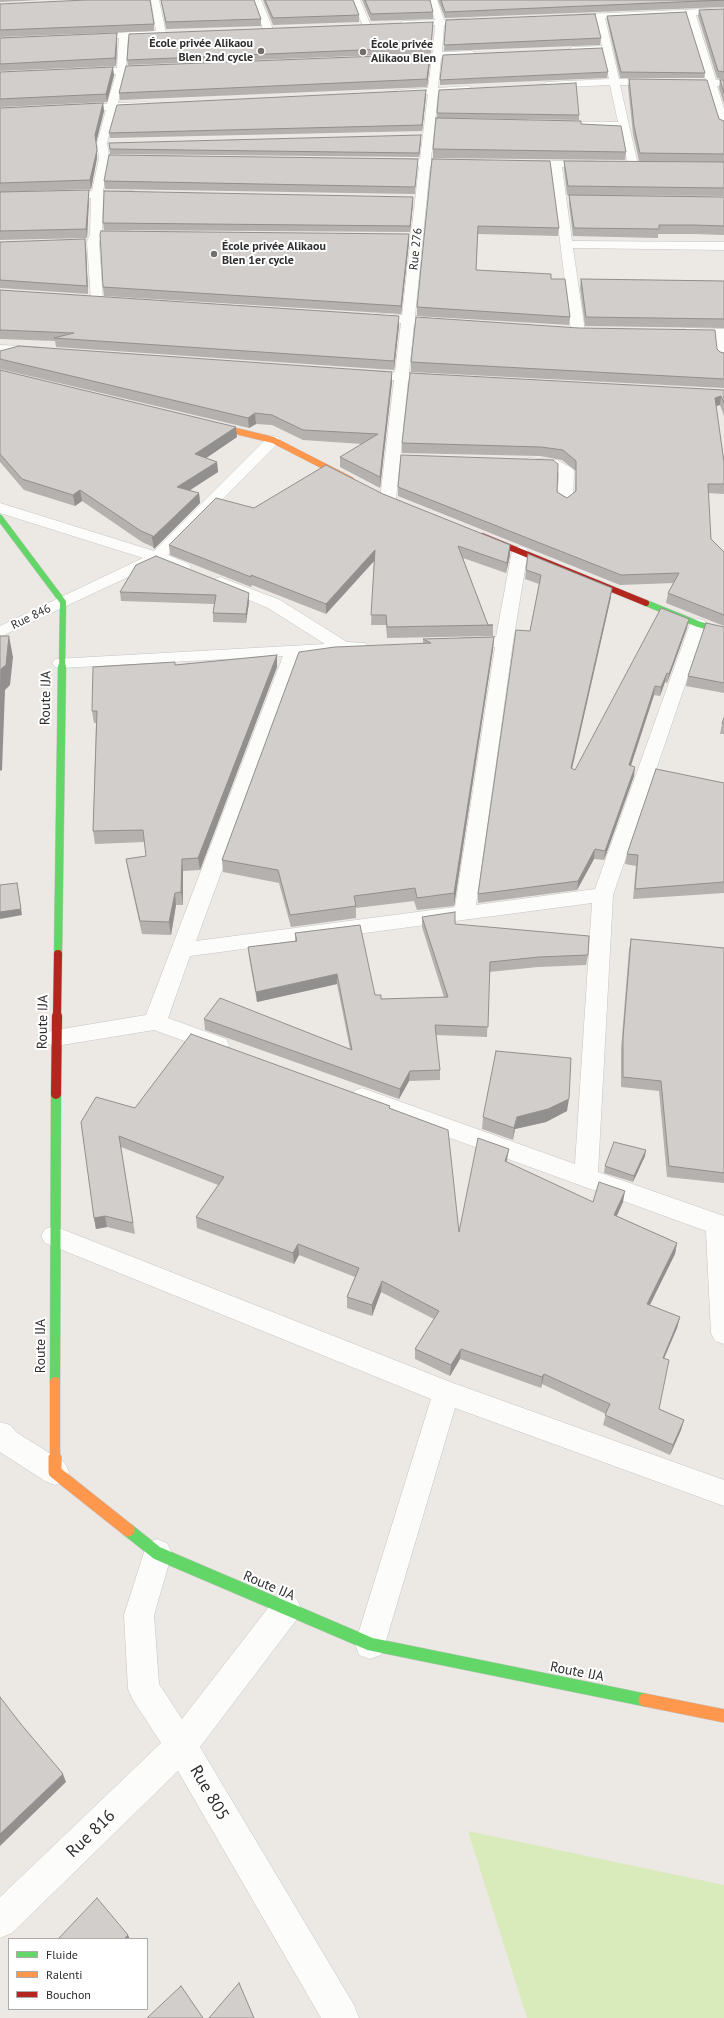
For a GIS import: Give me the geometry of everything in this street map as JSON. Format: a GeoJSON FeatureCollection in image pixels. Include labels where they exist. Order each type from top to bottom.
{"type":"FeatureCollection","features":[{"type":"Feature","properties":{"kind":"street"},"geometry":{"type":"LineString","coordinates":[[77,38],[165,33],[155,0]]}},
{"type":"Feature","properties":{"kind":"street"},"geometry":{"type":"LineString","coordinates":[[257,0],[268,29]]}},
{"type":"Feature","properties":{"kind":"street"},"geometry":{"type":"LineString","coordinates":[[356,0],[367,26]]}},
{"type":"Feature","properties":{"kind":"street","name":"Rue 276"},"geometry":{"type":"LineString","coordinates":[[388,499],[417,238],[418,199],[426,162],[425,135],[434,122],[434,91],[440,22],[433,0]]}},
{"type":"Feature","properties":{"kind":"street"},"geometry":{"type":"LineString","coordinates":[[650,4],[659,13]]}},
{"type":"Feature","properties":{"kind":"street"},"geometry":{"type":"LineString","coordinates":[[560,17],[724,11]]}},
{"type":"Feature","properties":{"kind":"street"},"geometry":{"type":"LineString","coordinates":[[691,12],[724,126]]}},
{"type":"Feature","properties":{"kind":"street"},"geometry":{"type":"LineString","coordinates":[[600,16],[633,165]]}},
{"type":"Feature","properties":{"kind":"street"},"geometry":{"type":"LineString","coordinates":[[396,24],[480,20]]}},
{"type":"Feature","properties":{"kind":"street"},"geometry":{"type":"LineString","coordinates":[[97,300],[94,238],[98,193],[112,106],[121,71],[124,36]]}},
{"type":"Feature","properties":{"kind":"street"},"geometry":{"type":"LineString","coordinates":[[561,51],[607,49]]}},
{"type":"Feature","properties":{"kind":"street"},"geometry":{"type":"LineString","coordinates":[[390,58],[484,54]]}},
{"type":"Feature","properties":{"kind":"street"},"geometry":{"type":"LineString","coordinates":[[76,72],[160,69]]}},
{"type":"Feature","properties":{"kind":"street"},"geometry":{"type":"LineString","coordinates":[[536,86],[614,82],[724,83]]}},
{"type":"Feature","properties":{"kind":"street"},"geometry":{"type":"LineString","coordinates":[[387,93],[481,88]]}},
{"type":"Feature","properties":{"kind":"street"},"geometry":{"type":"LineString","coordinates":[[60,108],[160,104]]}},
{"type":"Feature","properties":{"kind":"street"},"geometry":{"type":"LineString","coordinates":[[539,124],[624,125]]}},
{"type":"Feature","properties":{"kind":"street"},"geometry":{"type":"LineString","coordinates":[[104,158],[150,159]]}},
{"type":"Feature","properties":{"kind":"street"},"geometry":{"type":"LineString","coordinates":[[380,162],[472,163]]}},
{"type":"Feature","properties":{"kind":"street"},"geometry":{"type":"LineString","coordinates":[[510,163],[602,165]]}},
{"type":"Feature","properties":{"kind":"street"},"geometry":{"type":"LineString","coordinates":[[556,164],[565,199],[566,244],[578,331]]}},
{"type":"Feature","properties":{"kind":"street"},"geometry":{"type":"LineString","coordinates":[[0,196],[98,193],[145,194]]}},
{"type":"Feature","properties":{"kind":"street"},"geometry":{"type":"LineString","coordinates":[[77,242],[94,238],[143,235]]}},
{"type":"Feature","properties":{"kind":"street"},"geometry":{"type":"LineString","coordinates":[[401,237],[417,238]]}},
{"type":"Feature","properties":{"kind":"street"},"geometry":{"type":"LineString","coordinates":[[566,244],[724,246]]}},
{"type":"Feature","properties":{"kind":"street"},"geometry":{"type":"LineString","coordinates":[[82,299],[113,301]]}},
{"type":"Feature","properties":{"kind":"street"},"geometry":{"type":"LineString","coordinates":[[360,316],[462,323]]}},
{"type":"Feature","properties":{"kind":"street"},"geometry":{"type":"LineString","coordinates":[[562,330],[594,331]]}},
{"type":"Feature","properties":{"kind":"street"},"geometry":{"type":"LineString","coordinates":[[674,332],[723,333],[724,357]]}},
{"type":"Feature","properties":{"kind":"street"},"geometry":{"type":"LineString","coordinates":[[0,349],[47,352]]}},
{"type":"Feature","properties":{"kind":"street"},"geometry":{"type":"LineString","coordinates":[[346,373],[457,380]]}},
{"type":"Feature","properties":{"kind":"street"},"geometry":{"type":"LineString","coordinates":[[199,422],[274,440],[361,485]]}},
{"type":"Feature","properties":{"kind":"street","name":"Rue 846"},"geometry":{"type":"LineString","coordinates":[[0,632],[157,557],[274,440]]}},
{"type":"Feature","properties":{"kind":"street"},"geometry":{"type":"LineString","coordinates":[[393,458],[408,458]]}},
{"type":"Feature","properties":{"kind":"street"},"geometry":{"type":"LineString","coordinates":[[516,461],[557,464],[567,471],[565,501]]}},
{"type":"Feature","properties":{"kind":"street"},"geometry":{"type":"LineString","coordinates":[[0,508],[157,557],[274,604],[342,647]]}},
{"type":"Feature","properties":{"kind":"street"},"geometry":{"type":"LineString","coordinates":[[0,518],[63,602]]}},
{"type":"Feature","properties":{"kind":"street"},"geometry":{"type":"LineString","coordinates":[[476,534],[698,624],[724,632]]}},
{"type":"Feature","properties":{"kind":"street"},"geometry":{"type":"LineString","coordinates":[[465,912],[504,642],[520,551]]}},
{"type":"Feature","properties":{"kind":"street","name":"Route IJA"},"geometry":{"type":"LineString","coordinates":[[63,602],[54,1236],[55,1472],[157,1553],[370,1644],[724,1716]]}},
{"type":"Feature","properties":{"kind":"street"},"geometry":{"type":"LineString","coordinates":[[586,1178],[603,895],[698,624]]}},
{"type":"Feature","properties":{"kind":"street"},"geometry":{"type":"LineString","coordinates":[[450,644],[504,642]]}},
{"type":"Feature","properties":{"kind":"street"},"geometry":{"type":"LineString","coordinates":[[61,663],[373,646]]}},
{"type":"Feature","properties":{"kind":"street"},"geometry":{"type":"LineString","coordinates":[[155,1022],[294,650]]}},
{"type":"Feature","properties":{"kind":"street"},"geometry":{"type":"LineString","coordinates":[[182,950],[603,895]]}},
{"type":"Feature","properties":{"kind":"street"},"geometry":{"type":"LineString","coordinates":[[56,1038],[155,1022],[237,1051]]}},
{"type":"Feature","properties":{"kind":"street"},"geometry":{"type":"LineString","coordinates":[[341,1089],[721,1226],[724,1333]]}},
{"type":"Feature","properties":{"kind":"street"},"geometry":{"type":"LineString","coordinates":[[54,1236],[446,1393],[724,1493]]}},
{"type":"Feature","properties":{"kind":"street"},"geometry":{"type":"LineString","coordinates":[[370,1644],[446,1393]]}},
{"type":"Feature","properties":{"kind":"street"},"geometry":{"type":"LineString","coordinates":[[2,1440],[55,1472]]}},
{"type":"Feature","properties":{"kind":"street","name":"Rue 805"},"geometry":{"type":"LineString","coordinates":[[157,1553],[139,1615],[144,1689],[181,1746],[341,2018]]}},
{"type":"Feature","properties":{"kind":"street","name":"Rue 816"},"geometry":{"type":"LineString","coordinates":[[0,1921],[181,1746],[286,1609]]}},
{"type":"Feature","properties":{"kind":"green space"},"geometry":{"type":"Polygon","coordinates":[[[468,1831],[724,1885],[724,2018],[527,2018],[468,1831]]]}},
{"type":"Feature","properties":{"kind":"building"},"geometry":{"type":"Polygon","coordinates":[[[86,0],[150,0],[154,24],[0,30],[0,4],[86,0]]]}},
{"type":"Feature","properties":{"kind":"building"},"geometry":{"type":"Polygon","coordinates":[[[161,0],[254,0],[261,19],[166,22],[161,0]]]}},
{"type":"Feature","properties":{"kind":"building"},"geometry":{"type":"Polygon","coordinates":[[[265,0],[353,0],[359,15],[273,18],[265,0]]]}},
{"type":"Feature","properties":{"kind":"building"},"geometry":{"type":"Polygon","coordinates":[[[365,0],[430,0],[433,12],[371,14],[365,0]]]}},
{"type":"Feature","properties":{"kind":"building"},"geometry":{"type":"Polygon","coordinates":[[[441,0],[724,0],[445,12],[441,0]]]}},
{"type":"Feature","properties":{"kind":"building"},"geometry":{"type":"Polygon","coordinates":[[[724,9],[724,72],[718,71],[699,10],[724,9]]]}},
{"type":"Feature","properties":{"kind":"building"},"geometry":{"type":"Polygon","coordinates":[[[686,12],[705,73],[621,72],[607,16],[686,12]]]}},
{"type":"Feature","properties":{"kind":"building"},"geometry":{"type":"Polygon","coordinates":[[[595,14],[601,38],[444,45],[446,20],[595,14]]]}},
{"type":"Feature","properties":{"kind":"building"},"geometry":{"type":"Polygon","coordinates":[[[433,22],[431,47],[127,60],[129,34],[433,22]]]}},
{"type":"Feature","properties":{"kind":"building"},"geometry":{"type":"Polygon","coordinates":[[[117,33],[115,58],[0,64],[0,38],[117,33]]]}},
{"type":"Feature","properties":{"kind":"building"},"geometry":{"type":"Polygon","coordinates":[[[602,48],[608,72],[440,80],[443,55],[602,48]]]}},
{"type":"Feature","properties":{"kind":"building"},"geometry":{"type":"Polygon","coordinates":[[[430,54],[427,79],[119,93],[126,66],[430,54]]]}},
{"type":"Feature","properties":{"kind":"building"},"geometry":{"type":"Polygon","coordinates":[[[113,67],[106,94],[0,99],[0,72],[113,67]]]}},
{"type":"Feature","properties":{"kind":"building"},"geometry":{"type":"Polygon","coordinates":[[[629,79],[707,80],[719,119],[724,121],[724,154],[640,153],[634,126],[629,79]]]}},
{"type":"Feature","properties":{"kind":"building"},"geometry":{"type":"Polygon","coordinates":[[[720,80],[724,80],[724,93],[720,80]]]}},
{"type":"Feature","properties":{"kind":"building"},"geometry":{"type":"Polygon","coordinates":[[[576,83],[579,115],[437,113],[439,90],[576,83]]]}},
{"type":"Feature","properties":{"kind":"building"},"geometry":{"type":"Polygon","coordinates":[[[426,90],[422,125],[109,133],[117,105],[426,90]]]}},
{"type":"Feature","properties":{"kind":"building"},"geometry":{"type":"Polygon","coordinates":[[[103,103],[95,135],[97,150],[90,180],[0,183],[0,108],[103,103]]]}},
{"type":"Feature","properties":{"kind":"building"},"geometry":{"type":"Polygon","coordinates":[[[436,118],[581,121],[581,124],[621,126],[626,152],[433,149],[436,118]]]}},
{"type":"Feature","properties":{"kind":"building"},"geometry":{"type":"Polygon","coordinates":[[[421,135],[419,153],[110,149],[109,143],[421,135]]]}},
{"type":"Feature","properties":{"kind":"building"},"geometry":{"type":"Polygon","coordinates":[[[109,155],[418,159],[415,187],[104,181],[109,155]]]}},
{"type":"Feature","properties":{"kind":"building"},"geometry":{"type":"Polygon","coordinates":[[[432,159],[550,161],[559,228],[478,226],[476,270],[551,274],[551,279],[565,279],[570,317],[417,307],[432,159]]]}},
{"type":"Feature","properties":{"kind":"building"},"geometry":{"type":"Polygon","coordinates":[[[564,161],[724,162],[724,188],[568,186],[564,161]]]}},
{"type":"Feature","properties":{"kind":"building"},"geometry":{"type":"Polygon","coordinates":[[[89,190],[86,229],[0,231],[0,192],[89,190]]]}},
{"type":"Feature","properties":{"kind":"building"},"geometry":{"type":"Polygon","coordinates":[[[104,191],[413,197],[410,226],[103,223],[104,191]]]}},
{"type":"Feature","properties":{"kind":"building"},"geometry":{"type":"Polygon","coordinates":[[[569,195],[724,197],[724,226],[659,225],[659,229],[574,228],[569,195]]]}},
{"type":"Feature","properties":{"kind":"building"},"geometry":{"type":"Polygon","coordinates":[[[101,231],[409,234],[401,306],[103,287],[101,231]]]}},
{"type":"Feature","properties":{"kind":"building"},"geometry":{"type":"Polygon","coordinates":[[[85,239],[87,286],[0,280],[0,242],[85,239]]]}},
{"type":"Feature","properties":{"kind":"building"},"geometry":{"type":"Polygon","coordinates":[[[581,279],[724,281],[724,319],[586,317],[581,279]]]}},
{"type":"Feature","properties":{"kind":"building"},"geometry":{"type":"Polygon","coordinates":[[[0,290],[399,316],[394,361],[54,338],[74,333],[0,330],[0,290]]]}},
{"type":"Feature","properties":{"kind":"building"},"geometry":{"type":"Polygon","coordinates":[[[416,317],[579,328],[715,330],[717,349],[724,353],[724,379],[411,362],[416,317]]]}},
{"type":"Feature","properties":{"kind":"building"},"geometry":{"type":"Polygon","coordinates":[[[19,346],[392,372],[380,477],[340,457],[378,434],[303,430],[272,415],[255,413],[248,418],[0,359],[0,351],[19,346]]]}},
{"type":"Feature","properties":{"kind":"building"},"geometry":{"type":"Polygon","coordinates":[[[0,370],[236,427],[195,454],[217,462],[177,487],[199,493],[152,538],[153,536],[141,531],[80,490],[73,495],[22,479],[0,454],[0,370]]]}},
{"type":"Feature","properties":{"kind":"building"},"geometry":{"type":"Polygon","coordinates":[[[410,373],[724,390],[724,403],[721,396],[715,398],[724,462],[724,484],[708,484],[711,539],[724,552],[724,615],[668,593],[679,573],[621,575],[398,487],[401,455],[553,460],[558,464],[557,492],[567,498],[576,491],[576,461],[563,450],[541,447],[402,443],[410,373]]]}},
{"type":"Feature","properties":{"kind":"building"},"geometry":{"type":"Polygon","coordinates":[[[326,465],[383,494],[510,545],[507,563],[458,546],[488,625],[493,625],[387,627],[386,615],[371,615],[375,550],[326,604],[169,545],[216,498],[254,508],[326,465]]]}},
{"type":"Feature","properties":{"kind":"building"},"geometry":{"type":"Polygon","coordinates":[[[528,554],[612,588],[571,768],[575,770],[661,608],[689,619],[669,674],[667,673],[661,687],[655,686],[629,765],[635,767],[605,851],[595,849],[578,881],[478,894],[516,630],[530,631],[541,575],[526,570],[528,554]]]}},
{"type":"Feature","properties":{"kind":"building"},"geometry":{"type":"Polygon","coordinates":[[[156,556],[249,593],[246,614],[213,613],[216,595],[120,592],[136,565],[156,556]]]}},
{"type":"Feature","properties":{"kind":"building"},"geometry":{"type":"Polygon","coordinates":[[[706,623],[724,627],[724,683],[688,676],[706,623]]]}},
{"type":"Feature","properties":{"kind":"building"},"geometry":{"type":"Polygon","coordinates":[[[0,636],[9,636],[6,665],[1,669],[0,701],[0,636]]]}},
{"type":"Feature","properties":{"kind":"building"},"geometry":{"type":"Polygon","coordinates":[[[494,637],[454,893],[417,898],[415,888],[354,896],[356,906],[290,915],[278,870],[222,860],[299,652],[335,647],[431,643],[423,639],[494,637]]]}},
{"type":"Feature","properties":{"kind":"building"},"geometry":{"type":"Polygon","coordinates":[[[277,655],[198,858],[182,859],[181,892],[175,893],[169,922],[140,921],[126,859],[146,856],[143,830],[93,831],[97,711],[92,711],[93,667],[175,662],[175,665],[277,655]]]}},
{"type":"Feature","properties":{"kind":"building"},"geometry":{"type":"Polygon","coordinates":[[[656,769],[724,783],[724,882],[635,889],[638,855],[627,854],[656,769]]]}},
{"type":"Feature","properties":{"kind":"building"},"geometry":{"type":"Polygon","coordinates":[[[17,883],[21,909],[0,912],[0,885],[17,883]]]}},
{"type":"Feature","properties":{"kind":"building"},"geometry":{"type":"Polygon","coordinates":[[[455,912],[455,924],[589,936],[588,955],[539,957],[490,962],[488,1027],[435,1025],[440,1070],[410,1071],[400,1089],[204,1019],[220,998],[352,1050],[337,974],[256,992],[248,947],[297,941],[295,933],[360,925],[375,995],[381,995],[381,999],[448,997],[422,917],[455,912]]]}},
{"type":"Feature","properties":{"kind":"building"},"geometry":{"type":"Polygon","coordinates":[[[631,939],[724,948],[724,1173],[669,1166],[661,1081],[623,1077],[623,1038],[631,939]]]}},
{"type":"Feature","properties":{"kind":"building"},"geometry":{"type":"Polygon","coordinates":[[[191,1034],[390,1106],[389,1108],[448,1130],[459,1232],[478,1138],[509,1149],[505,1161],[593,1202],[599,1182],[625,1191],[614,1215],[677,1243],[647,1304],[680,1317],[663,1358],[669,1360],[659,1409],[684,1420],[673,1445],[605,1415],[610,1404],[544,1374],[542,1377],[461,1349],[451,1365],[415,1349],[439,1311],[382,1281],[372,1305],[347,1297],[359,1268],[298,1244],[293,1253],[196,1217],[224,1177],[119,1136],[133,1223],[105,1216],[94,1218],[81,1122],[96,1097],[135,1108],[191,1034]]]}},
{"type":"Feature","properties":{"kind":"building"},"geometry":{"type":"Polygon","coordinates":[[[496,1051],[571,1058],[569,1099],[548,1109],[517,1117],[514,1128],[483,1117],[496,1051]]]}},
{"type":"Feature","properties":{"kind":"building"},"geometry":{"type":"Polygon","coordinates":[[[614,1142],[646,1150],[634,1176],[605,1166],[614,1142]]]}},
{"type":"Feature","properties":{"kind":"building"},"geometry":{"type":"Polygon","coordinates":[[[0,1697],[63,1774],[0,1834],[0,1697]]]}},
{"type":"Feature","properties":{"kind":"building"},"geometry":{"type":"Polygon","coordinates":[[[97,1898],[128,1935],[125,1938],[59,1938],[97,1898]]]}},
{"type":"Feature","properties":{"kind":"building"},"geometry":{"type":"Polygon","coordinates":[[[239,1983],[254,2018],[209,2018],[239,1983]]]}},
{"type":"Feature","properties":{"kind":"building"},"geometry":{"type":"Polygon","coordinates":[[[181,1986],[203,2018],[147,2018],[181,1986]]]}},
{"type":"Feature","properties":{"kind":"traffic: fast"},"geometry":{"type":"LineString","coordinates":[[0,518],[63,602],[58,954]]}},
{"type":"Feature","properties":{"kind":"traffic: fast"},"geometry":{"type":"LineString","coordinates":[[646,603],[698,624],[724,632]]}},
{"type":"Feature","properties":{"kind":"traffic: fast"},"geometry":{"type":"LineString","coordinates":[[55,1382],[56,1094]]}},
{"type":"Feature","properties":{"kind":"traffic: fast"},"geometry":{"type":"LineString","coordinates":[[128,1530],[157,1553],[370,1644],[645,1700]]}},
{"type":"Feature","properties":{"kind":"traffic: slow"},"geometry":{"type":"LineString","coordinates":[[207,424],[273,440],[351,480]]}},
{"type":"Feature","properties":{"kind":"traffic: slow"},"geometry":{"type":"LineString","coordinates":[[55,1382],[55,1472],[128,1530]]}},
{"type":"Feature","properties":{"kind":"traffic: slow"},"geometry":{"type":"LineString","coordinates":[[645,1700],[724,1716]]}},
{"type":"Feature","properties":{"kind":"traffic: jam"},"geometry":{"type":"LineString","coordinates":[[482,536],[646,603]]}},
{"type":"Feature","properties":{"kind":"traffic: jam"},"geometry":{"type":"LineString","coordinates":[[56,1094],[58,954]]}},
{"type":"Feature","properties":{"kind":"place","name":"École privée Alikaou Blen 2nd cycle"},"geometry":{"type":"Point","coordinates":[261,51]}},
{"type":"Feature","properties":{"kind":"place","name":"École privée Alikaou Blen"},"geometry":{"type":"Point","coordinates":[363,52]}},
{"type":"Feature","properties":{"kind":"place","name":"École privée Alikaou Blen 1er cycle"},"geometry":{"type":"Point","coordinates":[214,254]}}]}
